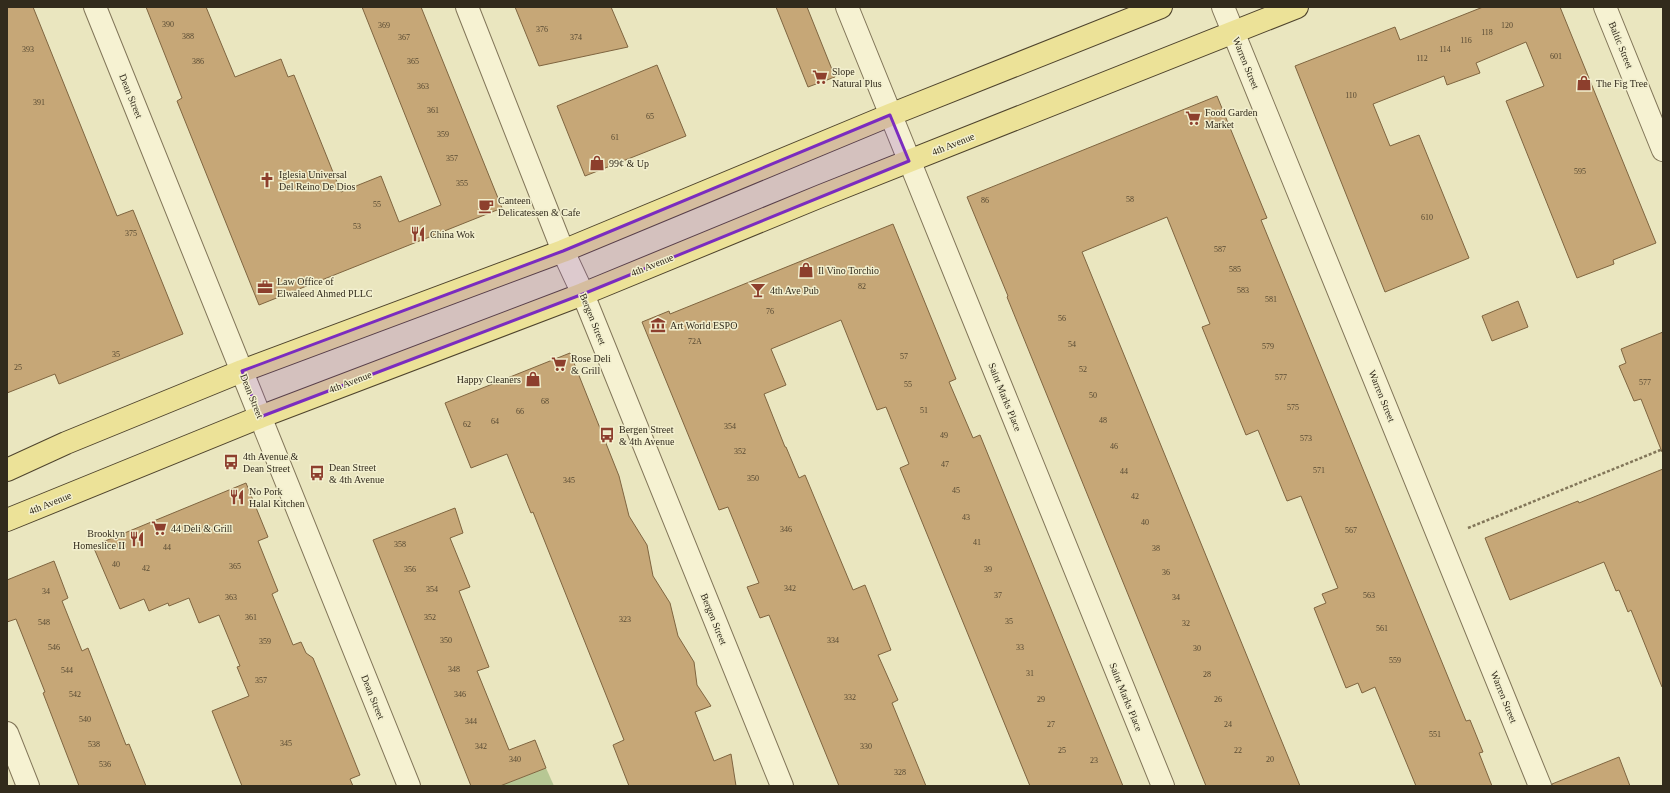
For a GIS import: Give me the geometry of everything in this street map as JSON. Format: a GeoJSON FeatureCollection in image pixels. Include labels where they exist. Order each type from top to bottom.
{"type":"FeatureCollection","features":[{"type":"Feature","properties":{"kind":"main road"},"geometry":{"type":"LineString","coordinates":[[7,470],[66,443],[242,371],[563,251],[890,115],[1161,7]]}},
{"type":"Feature","properties":{"kind":"main road","name":"4th Avenue"},"geometry":{"type":"LineString","coordinates":[[7,520],[260,416],[583,294],[909,161],[1297,7]]}},
{"type":"Feature","properties":{"kind":"street","name":"Dean Street"},"geometry":{"type":"LineString","coordinates":[[96,7],[409,786]]}},
{"type":"Feature","properties":{"kind":"street","name":"Bergen Street"},"geometry":{"type":"LineString","coordinates":[[466,7],[563,251],[583,294],[782,786]]}},
{"type":"Feature","properties":{"kind":"street","name":"Saint Marks Place"},"geometry":{"type":"LineString","coordinates":[[847,7],[1163,786]]}},
{"type":"Feature","properties":{"kind":"street","name":"Warren Street"},"geometry":{"type":"LineString","coordinates":[[1223,7],[1540,786]]}},
{"type":"Feature","properties":{"kind":"street","name":"Baltic Street"},"geometry":{"type":"LineString","coordinates":[[1605,7],[1663,150]]}},
{"type":"Feature","properties":{"kind":"street"},"geometry":{"type":"LineString","coordinates":[[7,733],[28,786]]}},
{"type":"Feature","properties":{"kind":"path"},"geometry":{"type":"LineString","coordinates":[[1468,528],[1663,449]]}},
{"type":"Feature","properties":{"kind":"highlighted area"},"geometry":{"type":"Polygon","coordinates":[[[890,115],[909,161],[583,294],[260,417],[242,371],[563,251],[890,115]]]}},
{"type":"Feature","properties":{"kind":"green space"},"geometry":{"type":"Polygon","coordinates":[[[546,768],[554,786],[500,786],[546,768]]]}},
{"type":"Feature","properties":{"kind":"building"},"geometry":{"type":"Polygon","coordinates":[[[7,7],[33,7],[117,216],[133,210],[183,334],[59,384],[55,374],[7,393],[7,7]]]}},
{"type":"Feature","properties":{"kind":"building"},"geometry":{"type":"Polygon","coordinates":[[[146,7],[206,7],[235,77],[281,59],[288,77],[294,75],[341,192],[381,176],[399,222],[441,205],[362,7],[421,7],[502,208],[259,305],[177,101],[182,98],[146,7]]]}},
{"type":"Feature","properties":{"kind":"building"},"geometry":{"type":"Polygon","coordinates":[[[515,7],[611,7],[628,47],[539,66],[515,7]]]}},
{"type":"Feature","properties":{"kind":"building"},"geometry":{"type":"Polygon","coordinates":[[[776,7],[807,7],[835,77],[808,87],[776,7]]]}},
{"type":"Feature","properties":{"kind":"building"},"geometry":{"type":"Polygon","coordinates":[[[1483,7],[1560,7],[1656,243],[1613,260],[1614,264],[1577,278],[1506,101],[1544,86],[1526,42],[1476,63],[1480,73],[1447,85],[1444,76],[1373,104],[1390,146],[1419,135],[1469,258],[1385,292],[1295,66],[1395,27],[1400,40],[1483,7]]]}},
{"type":"Feature","properties":{"kind":"building"},"geometry":{"type":"Polygon","coordinates":[[[657,65],[686,136],[585,176],[557,106],[657,65]]]}},
{"type":"Feature","properties":{"kind":"building"},"geometry":{"type":"Polygon","coordinates":[[[1217,96],[1267,218],[1261,220],[1466,721],[1470,720],[1483,752],[1479,753],[1492,786],[1416,786],[1375,687],[1362,693],[1358,683],[1346,688],[1314,608],[1326,603],[1322,594],[1338,588],[1301,496],[1287,501],[1258,430],[1246,435],[1202,327],[1210,324],[1167,217],[1082,252],[1300,786],[1206,786],[967,197],[1217,96]]]}},
{"type":"Feature","properties":{"kind":"building"},"geometry":{"type":"Polygon","coordinates":[[[893,224],[956,379],[949,382],[973,438],[980,435],[1123,786],[1030,786],[900,468],[909,464],[886,407],[877,410],[841,320],[771,349],[786,385],[764,394],[799,478],[805,475],[853,590],[865,585],[891,650],[878,655],[898,700],[892,703],[926,786],[839,786],[769,615],[760,618],[747,587],[759,583],[728,507],[719,510],[642,322],[669,311],[670,314],[893,224]]]}},
{"type":"Feature","properties":{"kind":"building"},"geometry":{"type":"Polygon","coordinates":[[[1518,301],[1528,327],[1492,341],[1482,316],[1518,301]]]}},
{"type":"Feature","properties":{"kind":"building"},"geometry":{"type":"Polygon","coordinates":[[[1663,332],[1662,452],[1641,399],[1634,401],[1619,366],[1626,363],[1621,349],[1663,332]]]}},
{"type":"Feature","properties":{"kind":"building"},"geometry":{"type":"Polygon","coordinates":[[[570,353],[619,476],[629,516],[647,545],[653,576],[670,603],[678,636],[694,662],[697,685],[711,706],[695,712],[714,761],[731,754],[736,786],[629,786],[613,745],[624,740],[533,512],[531,513],[507,454],[471,468],[445,403],[570,353]]]}},
{"type":"Feature","properties":{"kind":"building"},"geometry":{"type":"Polygon","coordinates":[[[1663,469],[1662,687],[1631,610],[1628,612],[1619,590],[1616,591],[1604,562],[1510,600],[1485,538],[1578,501],[1579,503],[1663,469]]]}},
{"type":"Feature","properties":{"kind":"building"},"geometry":{"type":"Polygon","coordinates":[[[246,483],[268,537],[258,541],[278,591],[272,594],[293,645],[301,642],[306,653],[313,658],[360,775],[350,779],[353,786],[242,786],[212,711],[249,696],[237,667],[240,666],[219,615],[199,623],[189,598],[169,606],[168,603],[149,611],[144,599],[120,609],[93,546],[246,483]]]}},
{"type":"Feature","properties":{"kind":"building"},"geometry":{"type":"Polygon","coordinates":[[[455,508],[463,533],[450,538],[470,587],[459,591],[489,667],[477,671],[509,750],[535,740],[546,768],[500,786],[471,786],[373,540],[455,508]]]}},
{"type":"Feature","properties":{"kind":"building"},"geometry":{"type":"Polygon","coordinates":[[[54,561],[68,598],[62,601],[82,651],[88,648],[126,745],[129,744],[146,786],[79,786],[43,693],[45,692],[16,619],[7,622],[7,580],[54,561]]]}},
{"type":"Feature","properties":{"kind":"building"},"geometry":{"type":"Polygon","coordinates":[[[1619,757],[1630,786],[1552,786],[1552,784],[1619,757]]]}},
{"type":"Feature","properties":{"kind":"place","name":"Slope Natural Plus"},"geometry":{"type":"Point","coordinates":[820,77]}},
{"type":"Feature","properties":{"kind":"place","name":"The Fig Tree"},"geometry":{"type":"Point","coordinates":[1584,83]}},
{"type":"Feature","properties":{"kind":"place","name":"Food Garden Market"},"geometry":{"type":"Point","coordinates":[1193,118]}},
{"type":"Feature","properties":{"kind":"place","name":"99¢ & Up"},"geometry":{"type":"Point","coordinates":[597,163]}},
{"type":"Feature","properties":{"kind":"place","name":"Iglesia Universal Del Reino De Dios"},"geometry":{"type":"Point","coordinates":[267,180]}},
{"type":"Feature","properties":{"kind":"place","name":"Canteen Delicatessen & Cafe"},"geometry":{"type":"Point","coordinates":[486,206]}},
{"type":"Feature","properties":{"kind":"place","name":"China Wok"},"geometry":{"type":"Point","coordinates":[418,234]}},
{"type":"Feature","properties":{"kind":"place","name":"Il Vino Torchio"},"geometry":{"type":"Point","coordinates":[806,270]}},
{"type":"Feature","properties":{"kind":"place","name":"Law Office of Elwaleed Ahmed PLLC"},"geometry":{"type":"Point","coordinates":[265,287]}},
{"type":"Feature","properties":{"kind":"place","name":"4th Ave Pub"},"geometry":{"type":"Point","coordinates":[758,290]}},
{"type":"Feature","properties":{"kind":"place","name":"Art World ESPO"},"geometry":{"type":"Point","coordinates":[658,325]}},
{"type":"Feature","properties":{"kind":"place","name":"Rose Deli & Grill"},"geometry":{"type":"Point","coordinates":[559,364]}},
{"type":"Feature","properties":{"kind":"place","name":"Happy Cleaners"},"geometry":{"type":"Point","coordinates":[533,379]}},
{"type":"Feature","properties":{"kind":"place","name":"Bergen Street & 4th Avenue"},"geometry":{"type":"Point","coordinates":[607,435]}},
{"type":"Feature","properties":{"kind":"place","name":"4th Avenue & Dean Street"},"geometry":{"type":"Point","coordinates":[231,462]}},
{"type":"Feature","properties":{"kind":"place","name":"Dean Street & 4th Avenue"},"geometry":{"type":"Point","coordinates":[317,473]}},
{"type":"Feature","properties":{"kind":"place","name":"No Pork Halal Kitchen"},"geometry":{"type":"Point","coordinates":[237,497]}},
{"type":"Feature","properties":{"kind":"place","name":"44 Deli & Grill"},"geometry":{"type":"Point","coordinates":[159,528]}},
{"type":"Feature","properties":{"kind":"place","name":"Brooklyn Homeslice II"},"geometry":{"type":"Point","coordinates":[137,539]}}]}
